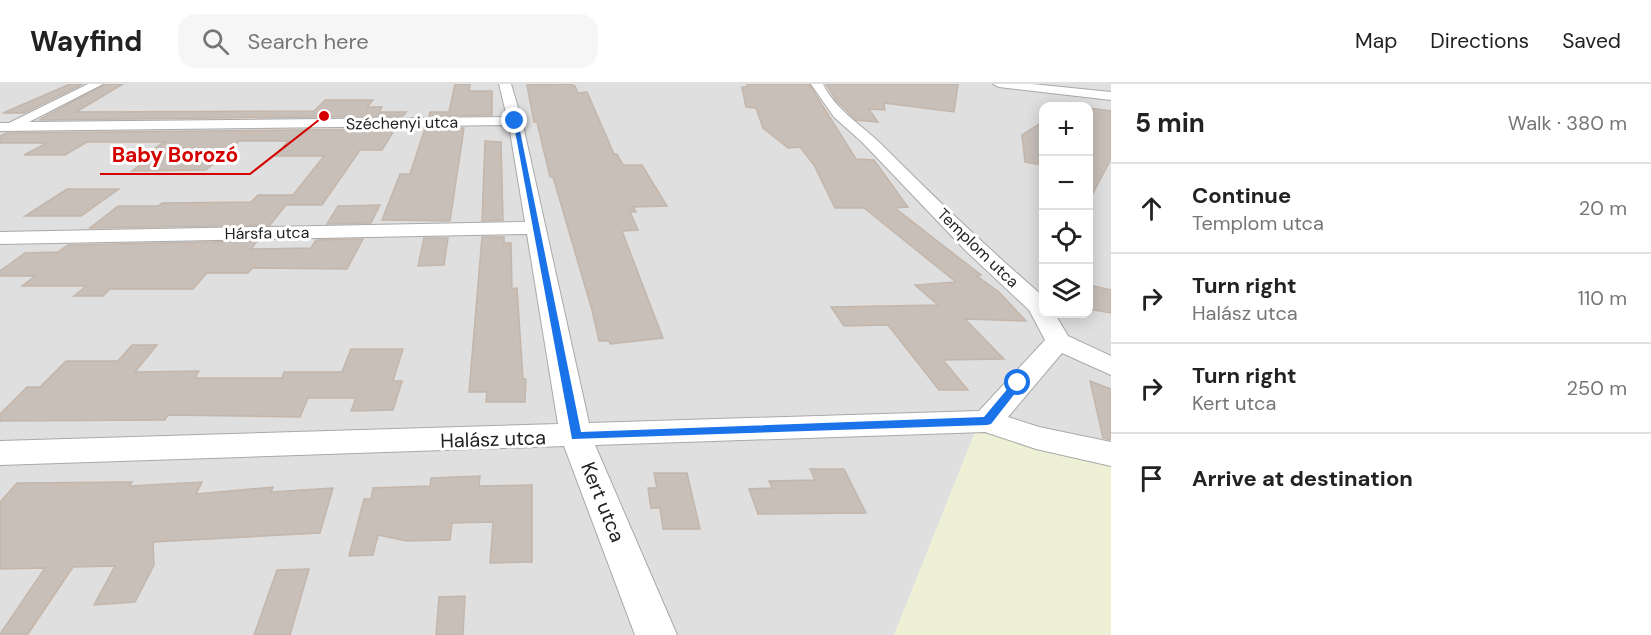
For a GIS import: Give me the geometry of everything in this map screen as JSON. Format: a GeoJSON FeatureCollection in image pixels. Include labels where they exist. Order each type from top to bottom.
{"type":"FeatureCollection","features":[{"type":"Feature","properties":{"kind":"street"},"geometry":{"type":"LineString","coordinates":[[3,129],[97,84]]}},
{"type":"Feature","properties":{"kind":"street","name":"Kert utca"},"geometry":{"type":"LineString","coordinates":[[505,84],[515,121],[576,436],[656,635]]}},
{"type":"Feature","properties":{"kind":"street","name":"Templom utca"},"geometry":{"type":"LineString","coordinates":[[817,84],[823,96],[850,127],[867,139],[973,247],[1039,306],[1058,341]]}},
{"type":"Feature","properties":{"kind":"street"},"geometry":{"type":"LineString","coordinates":[[999,84],[1111,96]]}},
{"type":"Feature","properties":{"kind":"street","name":"Széchenyi utca"},"geometry":{"type":"LineString","coordinates":[[3,129],[515,121]]}},
{"type":"Feature","properties":{"kind":"street","name":"Hársfa utca"},"geometry":{"type":"LineString","coordinates":[[3,240],[534,228]]}},
{"type":"Feature","properties":{"kind":"street"},"geometry":{"type":"LineString","coordinates":[[1111,366],[1058,341],[987,421],[1036,438],[1111,454]]}},
{"type":"Feature","properties":{"kind":"street","name":"Halász utca"},"geometry":{"type":"LineString","coordinates":[[0,453],[987,421]]}},
{"type":"Feature","properties":{"kind":"shaded area"},"geometry":{"type":"Polygon","coordinates":[[[0,84],[1111,84],[1111,460],[977,427],[894,635],[0,635],[0,84]]]}},
{"type":"Feature","properties":{"kind":"green space"},"geometry":{"type":"Polygon","coordinates":[[[977,427],[1111,460],[1111,635],[894,635],[977,427]]]}},
{"type":"Feature","properties":{"kind":"building"},"geometry":{"type":"Polygon","coordinates":[[[70,84],[83,84],[24,113],[3,113],[70,84]]]}},
{"type":"Feature","properties":{"kind":"building"},"geometry":{"type":"Polygon","coordinates":[[[105,84],[123,84],[76,112],[314,111],[325,100],[373,100],[367,107],[382,107],[379,112],[406,112],[403,116],[39,120],[105,84]]]}},
{"type":"Feature","properties":{"kind":"building"},"geometry":{"type":"Polygon","coordinates":[[[455,84],[470,84],[469,91],[492,91],[492,115],[429,116],[430,112],[449,112],[455,84]]]}},
{"type":"Feature","properties":{"kind":"building"},"geometry":{"type":"Polygon","coordinates":[[[570,84],[575,86],[578,93],[587,92],[614,154],[617,154],[623,165],[642,165],[667,206],[633,207],[636,212],[630,212],[638,230],[622,231],[663,338],[610,344],[609,341],[599,341],[553,177],[550,177],[537,122],[534,122],[527,85],[570,84]]]}},
{"type":"Feature","properties":{"kind":"building"},"geometry":{"type":"Polygon","coordinates":[[[747,84],[809,84],[856,159],[874,160],[908,207],[895,208],[981,275],[977,276],[999,292],[1026,321],[965,319],[1004,359],[943,360],[968,390],[939,390],[888,325],[844,326],[831,307],[938,305],[915,285],[956,282],[864,208],[835,208],[814,165],[800,147],[788,148],[763,128],[756,108],[746,107],[742,87],[747,87],[747,84]]]}},
{"type":"Feature","properties":{"kind":"building"},"geometry":{"type":"Polygon","coordinates":[[[826,84],[958,84],[954,112],[884,103],[885,110],[869,109],[878,122],[856,120],[836,100],[826,84]]]}},
{"type":"Feature","properties":{"kind":"building"},"geometry":{"type":"Polygon","coordinates":[[[1093,109],[1111,111],[1111,159],[1093,193],[1093,109]]]}},
{"type":"Feature","properties":{"kind":"building"},"geometry":{"type":"Polygon","coordinates":[[[1039,124],[1039,164],[1025,162],[1022,135],[1039,124]]]}},
{"type":"Feature","properties":{"kind":"building"},"geometry":{"type":"Polygon","coordinates":[[[425,128],[464,128],[450,221],[382,220],[400,174],[410,174],[425,128]]]}},
{"type":"Feature","properties":{"kind":"building"},"geometry":{"type":"Polygon","coordinates":[[[395,129],[382,150],[360,150],[322,205],[286,205],[270,225],[90,228],[118,206],[251,202],[258,195],[293,195],[324,156],[275,156],[288,141],[239,141],[206,170],[132,171],[161,150],[152,150],[164,142],[87,142],[65,155],[24,155],[47,143],[0,143],[0,136],[6,133],[395,129]]]}},
{"type":"Feature","properties":{"kind":"building"},"geometry":{"type":"Polygon","coordinates":[[[485,141],[501,142],[503,220],[482,221],[485,141]]]}},
{"type":"Feature","properties":{"kind":"building"},"geometry":{"type":"Polygon","coordinates":[[[67,189],[119,189],[81,216],[25,216],[67,189]]]}},
{"type":"Feature","properties":{"kind":"building"},"geometry":{"type":"Polygon","coordinates":[[[380,205],[371,223],[327,224],[338,206],[380,205]]]}},
{"type":"Feature","properties":{"kind":"building"},"geometry":{"type":"Polygon","coordinates":[[[482,237],[504,237],[504,243],[511,243],[512,289],[517,288],[523,379],[526,379],[525,402],[486,402],[487,392],[469,392],[482,237]]]}},
{"type":"Feature","properties":{"kind":"building"},"geometry":{"type":"Polygon","coordinates":[[[424,238],[448,238],[444,265],[418,266],[424,238]]]}},
{"type":"Feature","properties":{"kind":"building"},"geometry":{"type":"Polygon","coordinates":[[[363,239],[347,269],[252,268],[248,273],[207,273],[193,289],[110,289],[103,296],[74,296],[86,286],[22,286],[35,276],[0,276],[0,271],[25,253],[58,252],[68,245],[257,241],[251,249],[311,248],[316,240],[363,239]]]}},
{"type":"Feature","properties":{"kind":"building"},"geometry":{"type":"Polygon","coordinates":[[[1093,286],[1111,290],[1111,313],[1093,310],[1093,286]]]}},
{"type":"Feature","properties":{"kind":"building"},"geometry":{"type":"Polygon","coordinates":[[[132,345],[157,345],[135,372],[199,371],[195,378],[282,378],[284,372],[342,372],[351,349],[403,349],[393,381],[402,381],[393,410],[351,411],[356,398],[308,398],[300,417],[168,415],[165,420],[0,421],[0,414],[27,387],[40,387],[66,361],[118,361],[132,345]]]}},
{"type":"Feature","properties":{"kind":"building"},"geometry":{"type":"Polygon","coordinates":[[[1090,381],[1111,389],[1111,440],[1103,438],[1090,381]]]}},
{"type":"Feature","properties":{"kind":"building"},"geometry":{"type":"Polygon","coordinates":[[[810,469],[844,469],[866,513],[758,514],[749,489],[772,488],[769,481],[815,480],[810,469]]]}},
{"type":"Feature","properties":{"kind":"building"},"geometry":{"type":"Polygon","coordinates":[[[654,473],[687,473],[700,529],[663,529],[660,508],[651,508],[648,488],[657,488],[654,473]]]}},
{"type":"Feature","properties":{"kind":"building"},"geometry":{"type":"Polygon","coordinates":[[[480,476],[479,486],[532,485],[532,562],[490,563],[493,522],[452,523],[450,540],[407,541],[378,535],[373,555],[349,556],[364,499],[371,499],[373,488],[430,486],[431,478],[480,476]]]}},
{"type":"Feature","properties":{"kind":"building"},"geometry":{"type":"Polygon","coordinates":[[[132,482],[129,486],[202,482],[196,494],[273,487],[271,492],[333,488],[320,533],[153,542],[154,565],[135,602],[94,605],[115,566],[73,567],[28,634],[0,634],[45,568],[0,569],[0,502],[17,483],[132,482]]]}},
{"type":"Feature","properties":{"kind":"building"},"geometry":{"type":"Polygon","coordinates":[[[309,569],[290,635],[254,635],[277,570],[309,569]]]}},
{"type":"Feature","properties":{"kind":"building"},"geometry":{"type":"Polygon","coordinates":[[[465,596],[463,635],[436,635],[439,597],[465,596]]]}},
{"type":"Feature","properties":{"kind":"place","name":"Baby Borozó"},"geometry":{"type":"Point","coordinates":[324,116]}},
{"type":"Feature","properties":{"kind":"route"},"geometry":{"type":"LineString","coordinates":[[515,121],[576,436],[987,421],[1018,383]]}}]}
